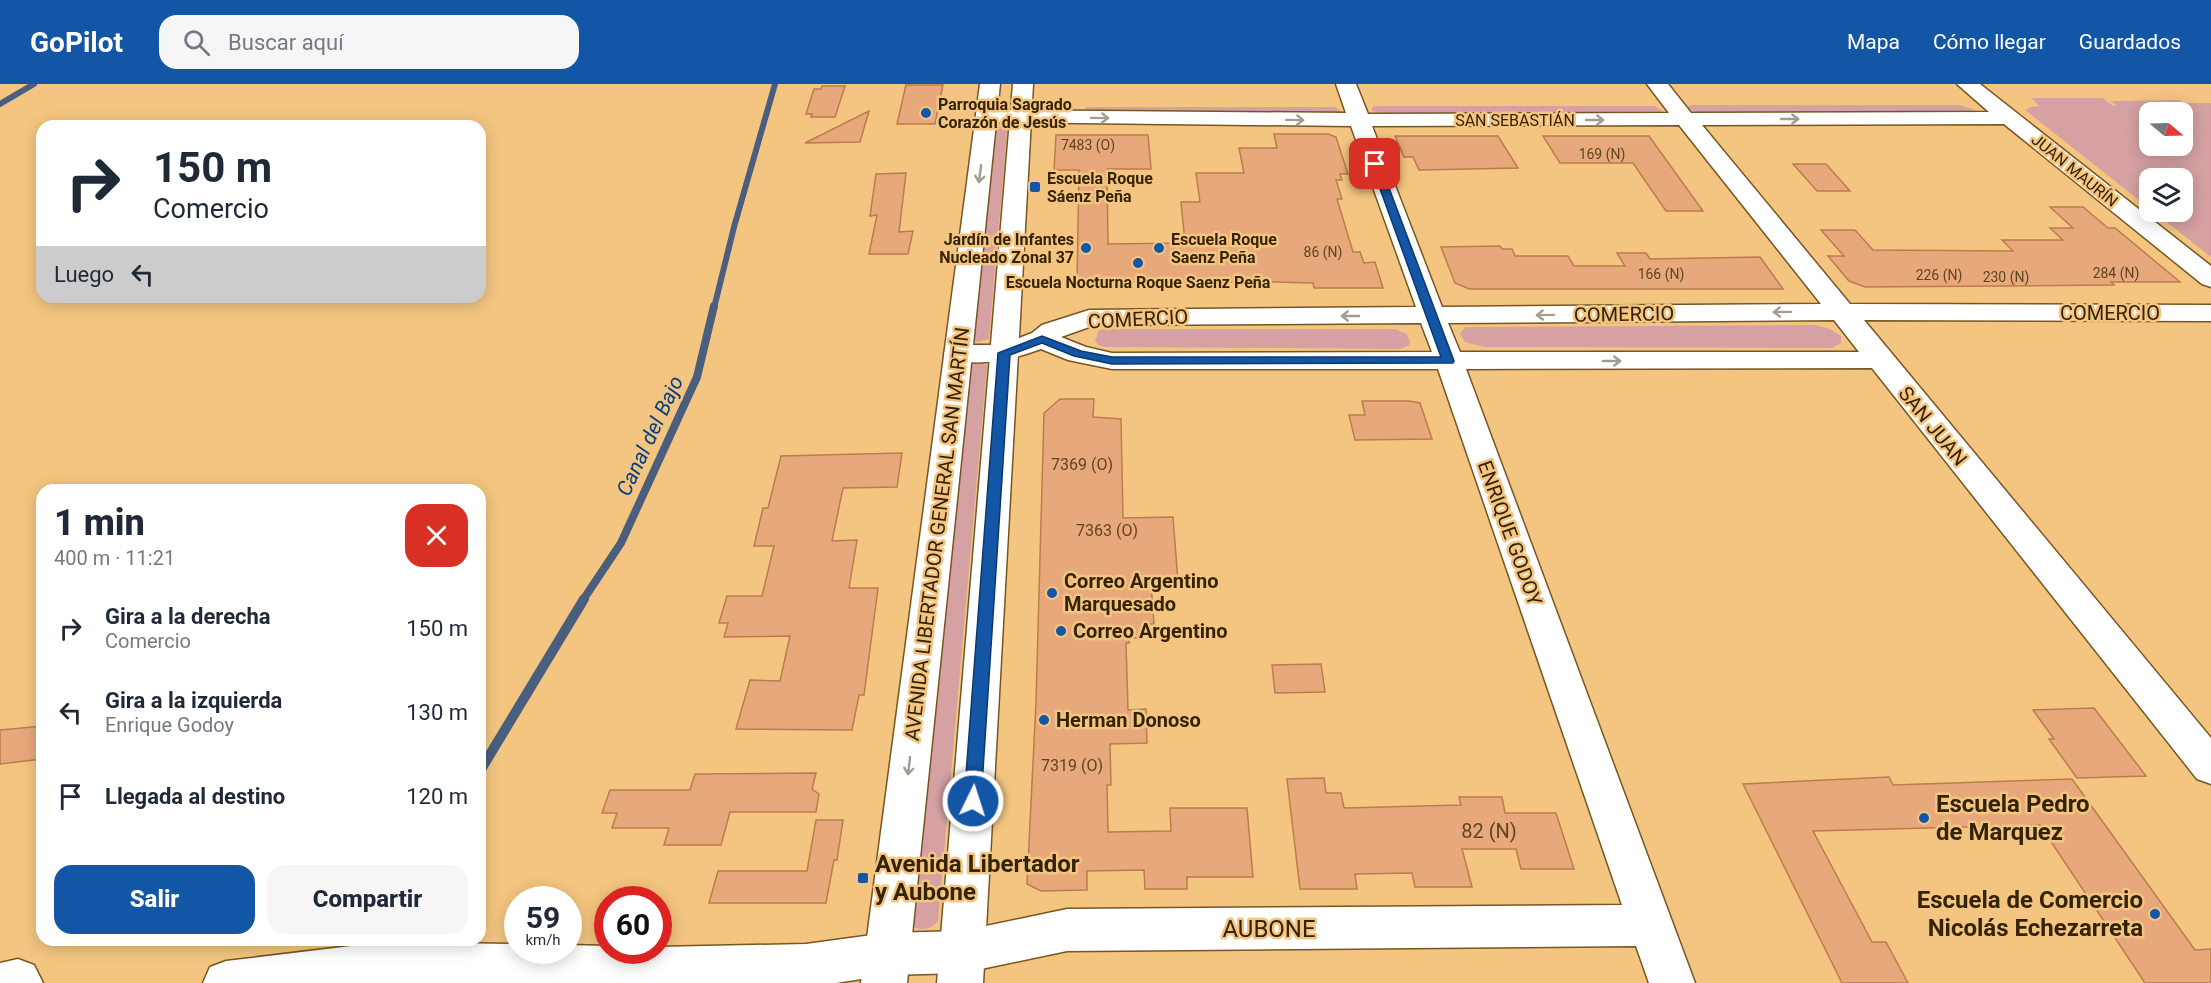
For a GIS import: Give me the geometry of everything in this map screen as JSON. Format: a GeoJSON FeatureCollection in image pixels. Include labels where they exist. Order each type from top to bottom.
{"type":"FeatureCollection","features":[{"type":"Feature","properties":{"kind":"street","name":"AVENIDA LIBERTADOR GENERAL SAN MARTÍN"},"geometry":{"type":"LineString","coordinates":[[885,968],[990,84]]}},
{"type":"Feature","properties":{"kind":"street"},"geometry":{"type":"LineString","coordinates":[[961,967],[1023,84]]}},
{"type":"Feature","properties":{"kind":"street","name":"JUAN MAURÍN"},"geometry":{"type":"LineString","coordinates":[[1967,84],[2211,279]]}},
{"type":"Feature","properties":{"kind":"street","name":"SAN SEBASTIÁN"},"geometry":{"type":"LineString","coordinates":[[1020,116],[1065,100],[1280,99]]}},
{"type":"Feature","properties":{"kind":"street"},"geometry":{"type":"LineString","coordinates":[[1798,99],[1987,99]]}},
{"type":"Feature","properties":{"kind":"street","name":"SAN SEBASTIÁN"},"geometry":{"type":"LineString","coordinates":[[987,116],[1352,100],[1670,100],[2010,118]]}},
{"type":"Feature","properties":{"kind":"street","name":"ENRIQUE GODOY"},"geometry":{"type":"LineString","coordinates":[[1352,100],[1449,361],[1672,983]]}},
{"type":"Feature","properties":{"kind":"street","name":"SAN JUAN"},"geometry":{"type":"LineString","coordinates":[[1670,100],[2211,767]]}},
{"type":"Feature","properties":{"kind":"street","name":"COMERCIO"},"geometry":{"type":"LineString","coordinates":[[958,353],[1004,353],[1042,339],[1052,331],[1089,318],[1840,312],[2211,313]]}},
{"type":"Feature","properties":{"kind":"street","name":"COMERCIO"},"geometry":{"type":"LineString","coordinates":[[1042,339],[1078,354],[1112,360],[1880,360]]}},
{"type":"Feature","properties":{"kind":"street","name":"AUBONE"},"geometry":{"type":"LineString","coordinates":[[226,983],[384,963],[714,968],[961,967],[1066,930],[1652,925]]}},
{"type":"Feature","properties":{"kind":"street"},"geometry":{"type":"LineString","coordinates":[[6,983],[20,983]]}},
{"type":"Feature","properties":{"kind":"shaded area"},"geometry":{"type":"Polygon","coordinates":[[[2031,98],[2103,98],[2113,106],[2117,106],[2110,101],[2180,100],[2183,102],[2139,102],[2139,156],[2193,156],[2193,103],[2211,103],[2211,257],[2167,222],[2193,222],[2193,168],[2139,168],[2139,200],[2025,110],[2040,106],[2031,98]]]}},
{"type":"Feature","properties":{"kind":"shaded area"},"geometry":{"type":"Polygon","coordinates":[[[1960,105],[1975,110],[1971,112],[1703,113],[1688,109],[1688,106],[1960,105]]]}},
{"type":"Feature","properties":{"kind":"shaded area"},"geometry":{"type":"Polygon","coordinates":[[[1654,106],[1663,111],[1659,114],[1385,113],[1372,111],[1372,107],[1654,106]]]}},
{"type":"Feature","properties":{"kind":"shaded area"},"geometry":{"type":"Polygon","coordinates":[[[1086,107],[1335,107],[1341,113],[1084,112],[1086,107]]]}},
{"type":"Feature","properties":{"kind":"shaded area"},"geometry":{"type":"Polygon","coordinates":[[[1008,121],[989,339],[978,342],[972,339],[995,122],[1008,121]]]}},
{"type":"Feature","properties":{"kind":"shaded area"},"geometry":{"type":"Polygon","coordinates":[[[1815,325],[1830,329],[1841,336],[1841,343],[1832,348],[1484,347],[1465,342],[1460,334],[1465,327],[1815,325]]]}},
{"type":"Feature","properties":{"kind":"shaded area"},"geometry":{"type":"Polygon","coordinates":[[[1395,329],[1407,334],[1410,342],[1401,349],[1100,346],[1095,341],[1099,330],[1395,329]]]}},
{"type":"Feature","properties":{"kind":"shaded area"},"geometry":{"type":"Polygon","coordinates":[[[981,363],[987,365],[938,921],[929,928],[919,929],[912,926],[969,366],[981,363]]]}},
{"type":"Feature","properties":{"kind":"building"},"geometry":{"type":"Polygon","coordinates":[[[906,85],[943,85],[935,124],[897,124],[906,85]]]}},
{"type":"Feature","properties":{"kind":"building"},"geometry":{"type":"Polygon","coordinates":[[[822,86],[845,86],[835,117],[811,117],[812,114],[806,114],[814,89],[821,89],[822,86]]]}},
{"type":"Feature","properties":{"kind":"building"},"geometry":{"type":"Polygon","coordinates":[[[869,111],[860,142],[805,143],[869,111]]]}},
{"type":"Feature","properties":{"kind":"building"},"geometry":{"type":"Polygon","coordinates":[[[1274,134],[1328,134],[1336,137],[1348,174],[1340,174],[1342,180],[1336,180],[1342,199],[1337,199],[1353,252],[1360,252],[1364,263],[1375,262],[1383,288],[1314,288],[1313,283],[1274,282],[1077,282],[1079,170],[1054,170],[1056,135],[1148,135],[1151,169],[1107,169],[1108,244],[1185,243],[1181,202],[1200,202],[1196,173],[1244,173],[1239,148],[1277,148],[1274,134]]]}},
{"type":"Feature","properties":{"kind":"building"},"geometry":{"type":"Polygon","coordinates":[[[1395,136],[1498,136],[1518,168],[1419,170],[1413,157],[1404,157],[1395,136]]]}},
{"type":"Feature","properties":{"kind":"building"},"geometry":{"type":"Polygon","coordinates":[[[1543,136],[1649,136],[1703,211],[1666,211],[1633,163],[1560,163],[1543,136]]]}},
{"type":"Feature","properties":{"kind":"building"},"geometry":{"type":"Polygon","coordinates":[[[1793,164],[1826,164],[1850,191],[1817,191],[1793,164]]]}},
{"type":"Feature","properties":{"kind":"building"},"geometry":{"type":"Polygon","coordinates":[[[906,173],[899,232],[913,231],[908,254],[869,254],[877,215],[870,216],[876,174],[906,173]]]}},
{"type":"Feature","properties":{"kind":"building"},"geometry":{"type":"Polygon","coordinates":[[[2050,207],[2083,207],[2108,228],[2115,228],[2180,282],[2111,282],[2114,285],[1865,287],[1849,281],[1828,256],[1844,256],[1821,230],[1855,230],[1873,250],[2013,251],[2002,240],[2063,240],[2050,228],[2073,228],[2050,207]]]}},
{"type":"Feature","properties":{"kind":"building"},"geometry":{"type":"Polygon","coordinates":[[[1500,246],[1502,249],[1512,249],[1515,256],[1568,256],[1574,266],[1625,266],[1617,253],[1646,253],[1650,259],[1760,257],[1783,289],[1469,289],[1455,283],[1441,247],[1500,246]]]}},
{"type":"Feature","properties":{"kind":"building"},"geometry":{"type":"Polygon","coordinates":[[[1060,399],[1094,399],[1093,417],[1121,419],[1123,518],[1173,517],[1178,582],[1151,583],[1154,624],[1142,624],[1142,638],[1128,638],[1129,643],[1126,643],[1128,710],[1146,709],[1147,743],[1110,744],[1111,785],[1107,785],[1108,832],[1171,831],[1170,808],[1247,808],[1253,877],[1187,877],[1187,889],[1145,889],[1144,870],[1087,871],[1087,890],[1041,891],[1027,884],[1036,702],[1044,413],[1060,399]]]}},
{"type":"Feature","properties":{"kind":"building"},"geometry":{"type":"Polygon","coordinates":[[[1362,401],[1420,403],[1432,439],[1355,440],[1349,415],[1365,415],[1362,401]]]}},
{"type":"Feature","properties":{"kind":"building"},"geometry":{"type":"Polygon","coordinates":[[[902,453],[897,487],[843,488],[832,541],[857,540],[849,588],[878,588],[864,695],[859,695],[852,730],[736,729],[750,680],[780,681],[790,636],[724,637],[728,623],[719,623],[727,596],[762,596],[774,546],[754,546],[763,508],[768,508],[781,456],[902,453]]]}},
{"type":"Feature","properties":{"kind":"building"},"geometry":{"type":"Polygon","coordinates":[[[1321,664],[1325,692],[1275,693],[1272,665],[1321,664]]]}},
{"type":"Feature","properties":{"kind":"building"},"geometry":{"type":"Polygon","coordinates":[[[2094,708],[2146,776],[2077,778],[2049,739],[2054,739],[2033,710],[2094,708]]]}},
{"type":"Feature","properties":{"kind":"building"},"geometry":{"type":"Polygon","coordinates":[[[36,727],[36,760],[0,764],[0,730],[36,727]]]}},
{"type":"Feature","properties":{"kind":"building"},"geometry":{"type":"Polygon","coordinates":[[[816,773],[812,789],[819,794],[816,812],[730,812],[721,845],[664,845],[669,828],[612,828],[617,813],[602,813],[610,790],[690,790],[695,774],[816,773]]]}},
{"type":"Feature","properties":{"kind":"building"},"geometry":{"type":"Polygon","coordinates":[[[1889,777],[1893,785],[2072,779],[2195,950],[2211,949],[2211,983],[2145,983],[2040,825],[1813,831],[1872,942],[1886,942],[1908,983],[1842,983],[1743,784],[1889,777]]]}},
{"type":"Feature","properties":{"kind":"building"},"geometry":{"type":"Polygon","coordinates":[[[1324,778],[1326,793],[1341,793],[1344,808],[1461,805],[1459,797],[1502,797],[1505,813],[1556,813],[1574,869],[1521,869],[1516,849],[1462,849],[1472,887],[1415,887],[1412,873],[1355,874],[1357,889],[1300,889],[1287,779],[1324,778]]]}},
{"type":"Feature","properties":{"kind":"building"},"geometry":{"type":"Polygon","coordinates":[[[816,820],[843,820],[837,860],[834,860],[826,903],[709,903],[718,871],[807,871],[816,820]]]}},
{"type":"Feature","properties":{"kind":"waterway"},"geometry":{"type":"LineString","coordinates":[[0,104],[34,84]]}},
{"type":"Feature","properties":{"kind":"waterway","name":"Canal del Bajo"},"geometry":{"type":"LineString","coordinates":[[714,308],[734,227],[775,84]]}},
{"type":"Feature","properties":{"kind":"waterway","name":"Canal del Bajo"},"geometry":{"type":"LineString","coordinates":[[583,600],[621,543],[697,377],[714,306]]}},
{"type":"Feature","properties":{"kind":"waterway","name":"Canal del Bajo"},"geometry":{"type":"LineString","coordinates":[[486,761],[584,599]]}},
{"type":"Feature","properties":{"kind":"place","name":"Parroquia Sagrado Corazón de Jesús"},"geometry":{"type":"Point","coordinates":[926,113]}},
{"type":"Feature","properties":{"kind":"place","name":"Escuela Roque Sáenz Peña"},"geometry":{"type":"Point","coordinates":[1035,187]}},
{"type":"Feature","properties":{"kind":"place","name":"Jardín de Infantes Nucleado Zonal 37"},"geometry":{"type":"Point","coordinates":[1086,248]}},
{"type":"Feature","properties":{"kind":"place","name":"Escuela Roque Saenz Peña"},"geometry":{"type":"Point","coordinates":[1159,248]}},
{"type":"Feature","properties":{"kind":"place","name":"Escuela Nocturna Roque Saenz Peña"},"geometry":{"type":"Point","coordinates":[1138,263]}},
{"type":"Feature","properties":{"kind":"place","name":"Correo Argentino Marquesado"},"geometry":{"type":"Point","coordinates":[1052,593]}},
{"type":"Feature","properties":{"kind":"place","name":"Correo Argentino"},"geometry":{"type":"Point","coordinates":[1061,631]}},
{"type":"Feature","properties":{"kind":"place","name":"Herman Donoso"},"geometry":{"type":"Point","coordinates":[1044,720]}},
{"type":"Feature","properties":{"kind":"place","name":"Escuela Pedro de Marquez"},"geometry":{"type":"Point","coordinates":[1924,818]}},
{"type":"Feature","properties":{"kind":"place","name":"Avenida Libertador y Aubone"},"geometry":{"type":"Point","coordinates":[863,878]}},
{"type":"Feature","properties":{"kind":"place","name":"Escuela de Comercio Nicolás Echezarreta"},"geometry":{"type":"Point","coordinates":[2155,914]}},
{"type":"Feature","properties":{"kind":"route"},"geometry":{"type":"LineString","coordinates":[[973,801],[1004,353],[1042,339],[1078,354],[1112,360],[1449,361],[1375,164]]}}]}
